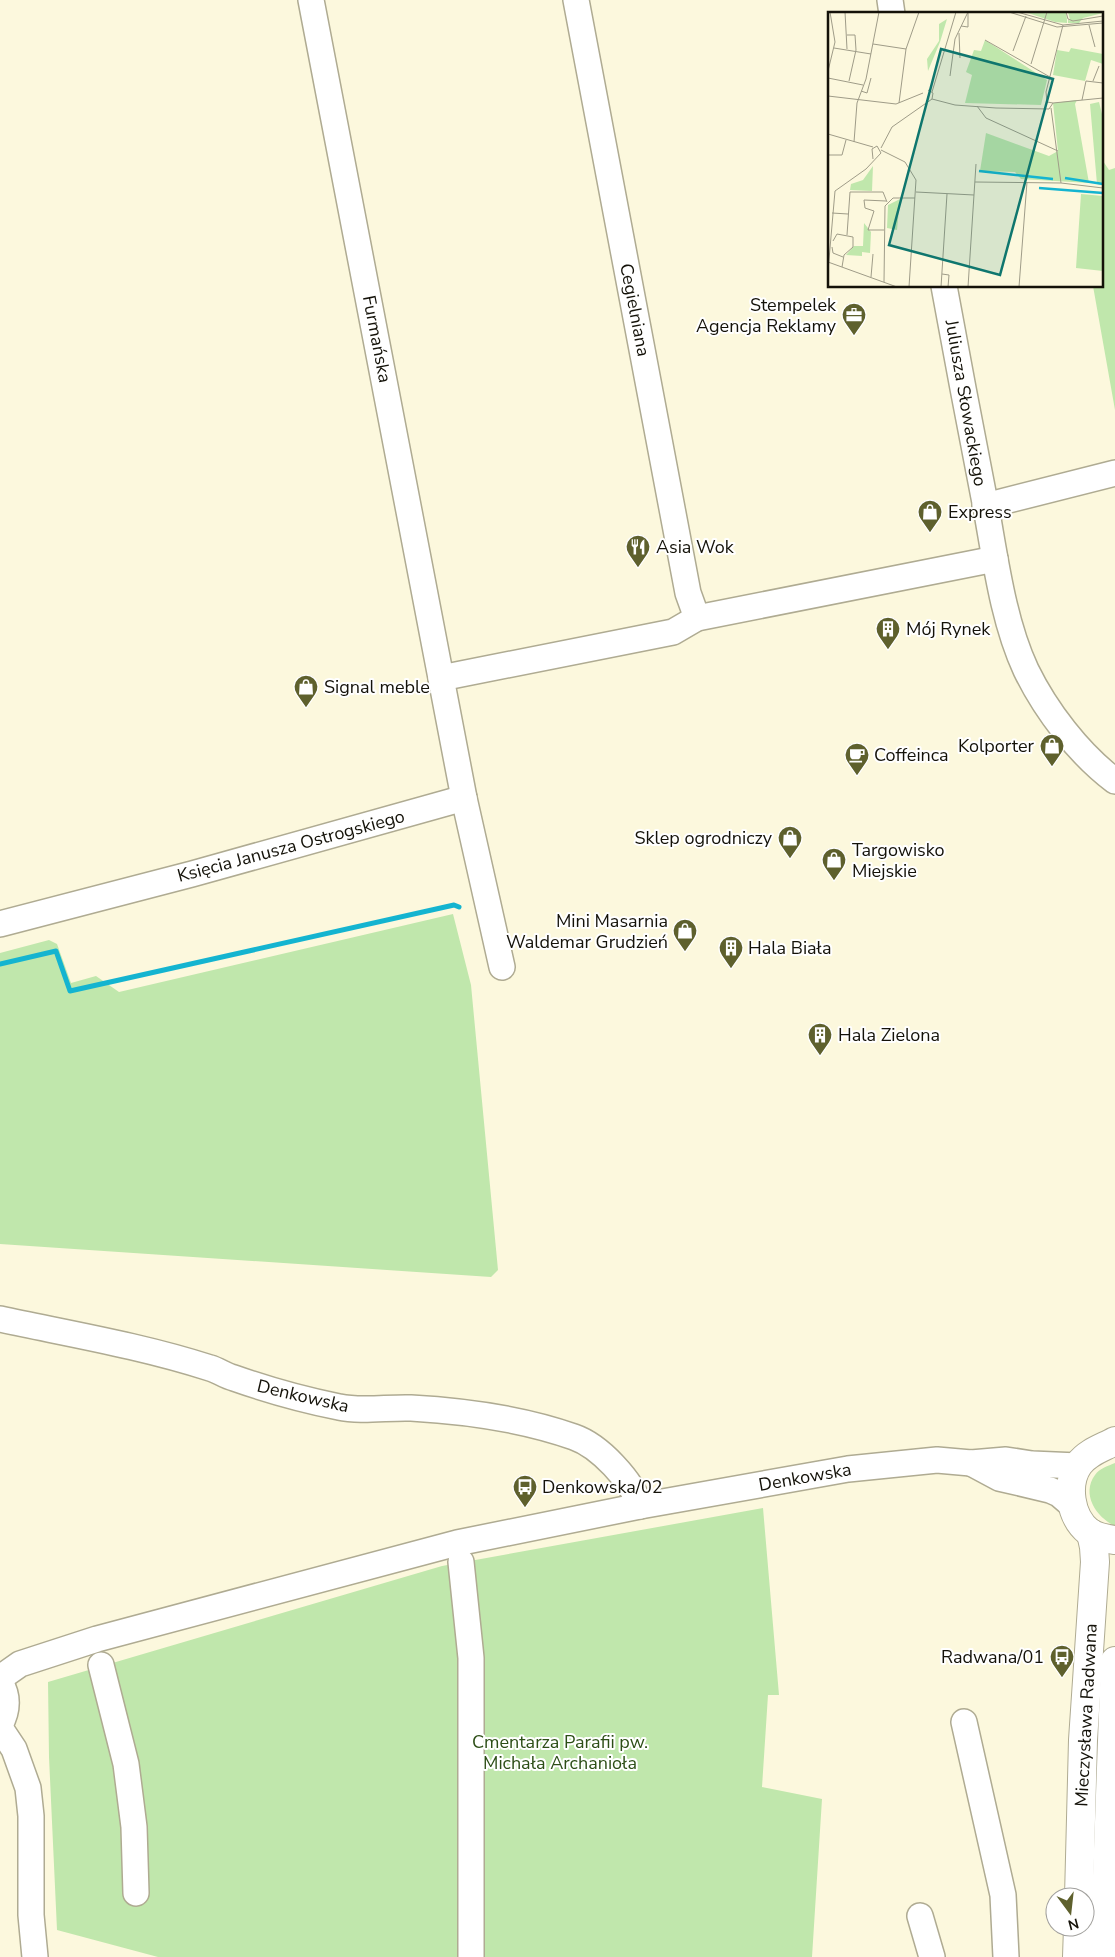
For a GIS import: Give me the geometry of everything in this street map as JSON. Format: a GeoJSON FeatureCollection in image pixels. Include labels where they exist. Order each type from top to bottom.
{"type":"FeatureCollection","features":[{"type":"Feature","properties":{"kind":"main road"},"geometry":{"type":"LineString","coordinates":[[1103,1537],[1084,1526],[1073,1506],[1071,1492],[1073,1478],[1078,1466],[1092,1452],[1115,1441]]}},
{"type":"Feature","properties":{"kind":"main road","name":"Mieczysława Radwana"},"geometry":{"type":"LineString","coordinates":[[1079,1887],[1083,1740],[1095,1562],[1103,1537]]}},
{"type":"Feature","properties":{"kind":"main road","name":"Mieczysława Radwana"},"geometry":{"type":"LineString","coordinates":[[1104,1957],[1115,1661]]}},
{"type":"Feature","properties":{"kind":"main road"},"geometry":{"type":"LineString","coordinates":[[1076,1957],[1077,1937]]}},
{"type":"Feature","properties":{"kind":"street","name":"Furmańska"},"geometry":{"type":"LineString","coordinates":[[311,0],[441,678]]}},
{"type":"Feature","properties":{"kind":"street","name":"Cegielniana"},"geometry":{"type":"LineString","coordinates":[[576,0],[688,593],[697,618]]}},
{"type":"Feature","properties":{"kind":"street","name":"Juliusza Słowackiego"},"geometry":{"type":"LineString","coordinates":[[944,288],[995,559],[1015,640],[1026,669],[1043,703],[1092,761],[1115,781]]}},
{"type":"Feature","properties":{"kind":"street"},"geometry":{"type":"LineString","coordinates":[[985,506],[1115,473]]}},
{"type":"Feature","properties":{"kind":"street"},"geometry":{"type":"LineString","coordinates":[[502,967],[464,798],[441,678],[674,632],[697,618],[995,559]]}},
{"type":"Feature","properties":{"kind":"street","name":"Księcia Janusza Ostrogskiego"},"geometry":{"type":"LineString","coordinates":[[0,924],[192,874],[464,798]]}},
{"type":"Feature","properties":{"kind":"street","name":"Denkowska"},"geometry":{"type":"LineString","coordinates":[[0,1319],[147,1351],[212,1368],[231,1378],[278,1392],[342,1408],[411,1408],[473,1414],[526,1423],[575,1437],[593,1446],[623,1477],[637,1496],[640,1506]]}},
{"type":"Feature","properties":{"kind":"street","name":"Denkowska"},"geometry":{"type":"LineString","coordinates":[[0,1680],[20,1664],[105,1637],[458,1544],[640,1506],[848,1469],[937,1460],[971,1463],[1006,1460],[1032,1464],[1078,1466]]}},
{"type":"Feature","properties":{"kind":"street","name":"Denkowska"},"geometry":{"type":"LineString","coordinates":[[971,1463],[999,1478],[1050,1490],[1059,1494],[1073,1506]]}},
{"type":"Feature","properties":{"kind":"street"},"geometry":{"type":"LineString","coordinates":[[460,1562],[471,1658],[471,1957]]}},
{"type":"Feature","properties":{"kind":"street"},"geometry":{"type":"LineString","coordinates":[[102,1665],[126,1764],[134,1827],[136,1893]]}},
{"type":"Feature","properties":{"kind":"street"},"geometry":{"type":"LineString","coordinates":[[0,1680],[5,1690],[7,1702],[5,1715],[0,1726],[14,1749],[28,1788],[31,1816],[31,1914],[35,1957]]}},
{"type":"Feature","properties":{"kind":"street"},"geometry":{"type":"LineString","coordinates":[[964,1722],[1004,1895],[1006,1957]]}},
{"type":"Feature","properties":{"kind":"street"},"geometry":{"type":"LineString","coordinates":[[920,1916],[932,1957]]}},
{"type":"Feature","properties":{"kind":"green space"},"geometry":{"type":"Polygon","coordinates":[[[1102,160],[1109,170],[1115,168],[1115,410],[1093,288],[1102,288],[1102,160]]]}},
{"type":"Feature","properties":{"kind":"green space"},"geometry":{"type":"Polygon","coordinates":[[[453,914],[471,985],[498,1270],[491,1277],[0,1244],[0,953],[49,940],[57,944],[71,983],[96,976],[119,992],[453,914]]]}},
{"type":"Feature","properties":{"kind":"green space"},"geometry":{"type":"Polygon","coordinates":[[[1115,1463],[1115,1526],[1097,1511],[1090,1497],[1090,1490],[1091,1482],[1095,1475],[1115,1463]]]}},
{"type":"Feature","properties":{"kind":"green space","name":"Cmentarza Parafii pw. Michała Archanioła"},"geometry":{"type":"Polygon","coordinates":[[[763,1508],[779,1695],[768,1695],[762,1787],[822,1799],[812,1957],[158,1957],[57,1930],[49,1757],[48,1682],[442,1566],[763,1508]]]}},
{"type":"Feature","properties":{"kind":"waterway"},"geometry":{"type":"LineString","coordinates":[[0,964],[56,951],[70,991],[454,905],[459,907]]}},
{"type":"Feature","properties":{"kind":"place","name":"Stempelek Agencja Reklamy"},"geometry":{"type":"Point","coordinates":[854,336]}},
{"type":"Feature","properties":{"kind":"place","name":"Express"},"geometry":{"type":"Point","coordinates":[930,533]}},
{"type":"Feature","properties":{"kind":"place","name":"Asia Wok"},"geometry":{"type":"Point","coordinates":[638,568]}},
{"type":"Feature","properties":{"kind":"place","name":"Mój Rynek"},"geometry":{"type":"Point","coordinates":[888,650]}},
{"type":"Feature","properties":{"kind":"place","name":"Signal meble"},"geometry":{"type":"Point","coordinates":[306,708]}},
{"type":"Feature","properties":{"kind":"place","name":"Kolporter"},"geometry":{"type":"Point","coordinates":[1052,767]}},
{"type":"Feature","properties":{"kind":"place","name":"Coffeinca"},"geometry":{"type":"Point","coordinates":[857,776]}},
{"type":"Feature","properties":{"kind":"place","name":"Sklep ogrodniczy"},"geometry":{"type":"Point","coordinates":[790,859]}},
{"type":"Feature","properties":{"kind":"place","name":"Targowisko Miejskie"},"geometry":{"type":"Point","coordinates":[834,881]}},
{"type":"Feature","properties":{"kind":"place","name":"Mini Masarnia Waldemar Grudzień"},"geometry":{"type":"Point","coordinates":[685,952]}},
{"type":"Feature","properties":{"kind":"place","name":"Hala Biała"},"geometry":{"type":"Point","coordinates":[731,969]}},
{"type":"Feature","properties":{"kind":"place","name":"Hala Zielona"},"geometry":{"type":"Point","coordinates":[820,1056]}},
{"type":"Feature","properties":{"kind":"place","name":"Denkowska/02"},"geometry":{"type":"Point","coordinates":[525,1508]}},
{"type":"Feature","properties":{"kind":"place","name":"Radwana/01"},"geometry":{"type":"Point","coordinates":[1062,1678]}}]}
